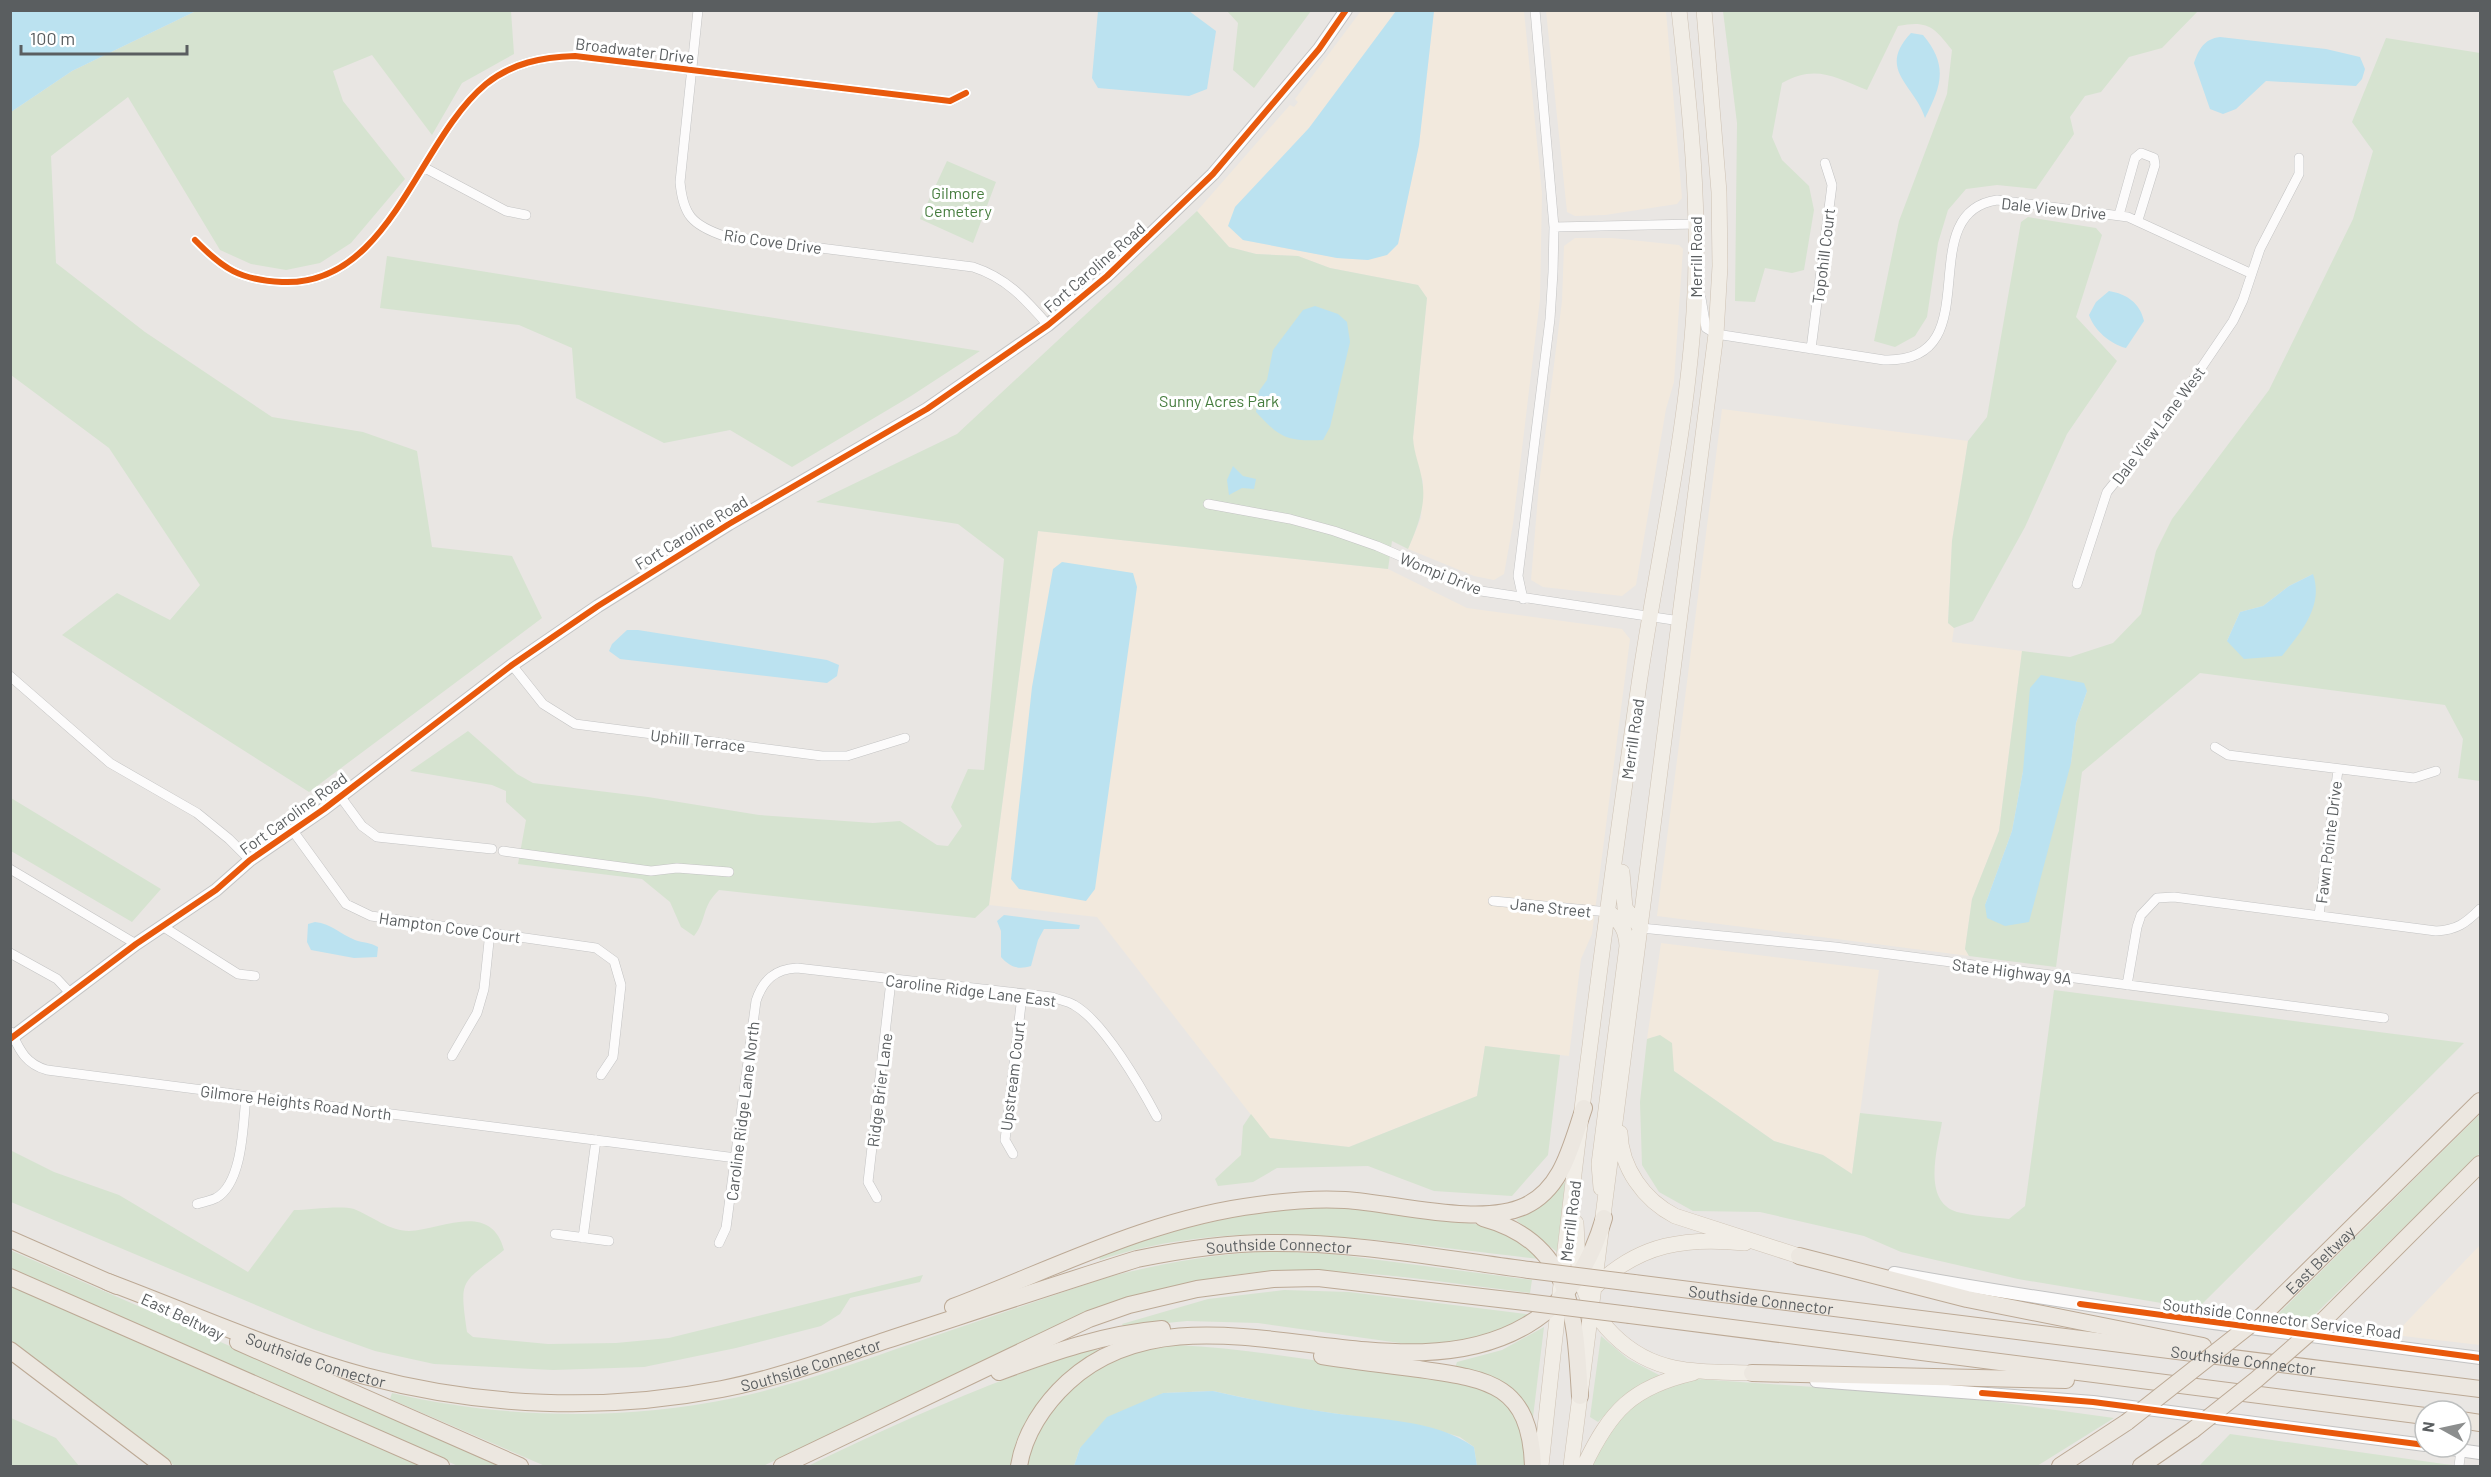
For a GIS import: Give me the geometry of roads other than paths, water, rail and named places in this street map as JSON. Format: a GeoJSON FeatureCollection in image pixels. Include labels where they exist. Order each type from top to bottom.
{"type":"FeatureCollection","features":[{"type":"Feature","properties":{"kind":"highway","name":"East Beltway"},"geometry":{"type":"LineString","coordinates":[[2060,1467],[2127,1422],[2264,1314],[2481,1101]]}},
{"type":"Feature","properties":{"kind":"highway"},"geometry":{"type":"LineString","coordinates":[[1474,1215],[1514,1210],[1537,1200],[1561,1172],[1584,1108]]}},
{"type":"Feature","properties":{"kind":"highway"},"geometry":{"type":"LineString","coordinates":[[2141,1467],[2193,1430],[2257,1379],[2324,1320],[2481,1164]]}},
{"type":"Feature","properties":{"kind":"highway"},"geometry":{"type":"LineString","coordinates":[[836,1357],[1129,1237],[1189,1218],[1225,1210],[1294,1202],[1343,1200],[1474,1215],[1498,1222],[1528,1239],[1547,1255],[1566,1296],[1580,1396]]}},
{"type":"Feature","properties":{"kind":"highway"},"geometry":{"type":"LineString","coordinates":[[1019,1467],[1029,1434],[1042,1411],[1058,1390],[1086,1367],[1119,1348],[1153,1340],[1232,1337],[1361,1349],[1448,1352],[1489,1344],[1507,1337],[1540,1318],[1566,1296],[1592,1254],[1604,1218]]}},
{"type":"Feature","properties":{"kind":"highway","name":"East Beltway"},"geometry":{"type":"LineString","coordinates":[[10,1239],[520,1467]]}},
{"type":"Feature","properties":{"kind":"highway","name":"Southside Connector"},"geometry":{"type":"LineString","coordinates":[[108,1282],[314,1361],[366,1376],[481,1399],[592,1404],[690,1395],[725,1389],[836,1357],[1137,1259],[1191,1249],[1270,1243],[1322,1244],[2481,1389]]}},
{"type":"Feature","properties":{"kind":"highway"},"geometry":{"type":"LineString","coordinates":[[1799,1256],[1967,1299],[2307,1368]]}},
{"type":"Feature","properties":{"kind":"highway","name":"East Beltway"},"geometry":{"type":"LineString","coordinates":[[10,1277],[441,1467]]}},
{"type":"Feature","properties":{"kind":"highway","name":"Southside Connector"},"geometry":{"type":"LineString","coordinates":[[782,1467],[1089,1319],[1129,1305],[1230,1283],[1318,1278],[1630,1315],[2413,1415]]}},
{"type":"Feature","properties":{"kind":"highway"},"geometry":{"type":"LineString","coordinates":[[963,1379],[999,1372],[1066,1347],[1104,1337],[1188,1326],[1224,1326],[1448,1352]]}},
{"type":"Feature","properties":{"kind":"highway"},"geometry":{"type":"LineString","coordinates":[[1187,1338],[1482,1379],[1504,1392],[1517,1405],[1527,1424],[1533,1467]]}},
{"type":"Feature","properties":{"kind":"highway"},"geometry":{"type":"LineString","coordinates":[[10,1350],[163,1467]]}},
{"type":"Feature","properties":{"kind":"highway"},"geometry":{"type":"LineString","coordinates":[[1752,1373],[2062,1380],[2102,1376]]}},
{"type":"Feature","properties":{"kind":"highway"},"geometry":{"type":"LineString","coordinates":[[2147,1467],[2167,1449]]}},
{"type":"Feature","properties":{"kind":"main road","name":"Merrill Road"},"geometry":{"type":"LineString","coordinates":[[1541,1467],[1552,1361],[1566,1296],[1573,1192],[1627,773],[1649,616],[1687,382],[1694,311],[1696,224],[1690,110],[1679,10]]}},
{"type":"Feature","properties":{"kind":"main road","name":"Merrill Road"},"geometry":{"type":"LineString","coordinates":[[1571,1467],[1716,334],[1720,266],[1719,211],[1704,10]]}},
{"type":"Feature","properties":{"kind":"main road"},"geometry":{"type":"LineString","coordinates":[[1627,773],[1622,888],[1625,908],[1641,928]]}},
{"type":"Feature","properties":{"kind":"main road"},"geometry":{"type":"LineString","coordinates":[[1604,1218],[1599,1164],[1627,946],[1626,932],[1621,922],[1609,912]]}},
{"type":"Feature","properties":{"kind":"main road"},"geometry":{"type":"LineString","coordinates":[[1619,1097],[1620,1146],[1633,1177],[1642,1190],[1663,1210],[1675,1216],[1729,1231],[1763,1246]]}},
{"type":"Feature","properties":{"kind":"main road"},"geometry":{"type":"LineString","coordinates":[[1573,1192],[1580,1274],[1603,1325],[1632,1348],[1671,1367],[1699,1372],[1752,1373]]}},
{"type":"Feature","properties":{"kind":"main road"},"geometry":{"type":"LineString","coordinates":[[1591,1297],[1618,1267],[1670,1244],[1694,1240],[1716,1240],[1763,1246],[1799,1256]]}},
{"type":"Feature","properties":{"kind":"main road"},"geometry":{"type":"LineString","coordinates":[[1566,1296],[1591,1297]]}},
{"type":"Feature","properties":{"kind":"main road"},"geometry":{"type":"LineString","coordinates":[[1584,1467],[1601,1431],[1631,1399],[1660,1383],[1699,1372]]}},
{"type":"Feature","properties":{"kind":"street","name":"Rio Cove Drive"},"geometry":{"type":"LineString","coordinates":[[698,10],[680,182],[681,202],[690,217],[703,229],[724,236],[973,267],[995,275],[1021,293],[1048,325]]}},
{"type":"Feature","properties":{"kind":"street","name":"Fort Caroline Road"},"geometry":{"type":"LineString","coordinates":[[11,1036],[136,944],[216,890],[250,860],[293,831],[512,665],[679,554],[927,409],[1048,325],[1107,276],[1213,174],[1319,49],[1346,10]]}},
{"type":"Feature","properties":{"kind":"street"},"geometry":{"type":"LineString","coordinates":[[1523,599],[1518,576],[1550,319],[1554,227],[1535,10]]}},
{"type":"Feature","properties":{"kind":"street","name":"Broadwater Drive"},"geometry":{"type":"LineString","coordinates":[[195,240],[218,264],[232,273],[255,280],[298,283],[329,274],[357,255],[375,238],[451,126],[484,85],[526,62],[550,57],[575,56],[950,100],[966,93]]}},
{"type":"Feature","properties":{"kind":"street"},"geometry":{"type":"LineString","coordinates":[[2119,215],[2135,158],[2141,153],[2148,154],[2154,158],[2155,165],[2138,220]]}},
{"type":"Feature","properties":{"kind":"street","name":"Dale View Lane West"},"geometry":{"type":"LineString","coordinates":[[2077,584],[2107,492],[2168,417],[2233,321],[2243,300],[2250,273],[2299,174],[2299,158]]}},
{"type":"Feature","properties":{"kind":"street","name":"Topohill Court"},"geometry":{"type":"LineString","coordinates":[[1811,349],[1832,185],[1825,163]]}},
{"type":"Feature","properties":{"kind":"street"},"geometry":{"type":"LineString","coordinates":[[424,168],[506,212],[526,215]]}},
{"type":"Feature","properties":{"kind":"street","name":"Dale View Drive"},"geometry":{"type":"LineString","coordinates":[[1716,334],[1897,361],[1908,359],[1927,349],[1944,321],[1958,226],[1972,208],[1982,202],[1997,200],[2119,215],[2138,220],[2250,273]]}},
{"type":"Feature","properties":{"kind":"street"},"geometry":{"type":"LineString","coordinates":[[1554,227],[1696,224]]}},
{"type":"Feature","properties":{"kind":"street"},"geometry":{"type":"LineString","coordinates":[[1696,259],[1703,320],[1707,328],[1716,334]]}},
{"type":"Feature","properties":{"kind":"street","name":"Wompi Drive"},"geometry":{"type":"LineString","coordinates":[[1208,504],[1290,519],[1334,531],[1377,546],[1481,591],[1680,621]]}},
{"type":"Feature","properties":{"kind":"street","name":"Uphill Terrace"},"geometry":{"type":"LineString","coordinates":[[512,665],[543,704],[575,724],[822,756],[847,756],[905,738]]}},
{"type":"Feature","properties":{"kind":"street"},"geometry":{"type":"LineString","coordinates":[[10,676],[110,763],[197,813],[229,838],[250,860]]}},
{"type":"Feature","properties":{"kind":"street","name":"Fawn Pointe Drive"},"geometry":{"type":"LineString","coordinates":[[2216,747],[2228,755],[2338,770],[2414,778],[2436,771]]}},
{"type":"Feature","properties":{"kind":"street","name":"Fawn Pointe Drive"},"geometry":{"type":"LineString","coordinates":[[2319,915],[2338,770]]}},
{"type":"Feature","properties":{"kind":"street"},"geometry":{"type":"LineString","coordinates":[[340,796],[362,826],[377,837],[492,849]]}},
{"type":"Feature","properties":{"kind":"street","name":"Hampton Cove Court"},"geometry":{"type":"LineString","coordinates":[[293,831],[346,904],[357,911],[371,916],[596,948],[608,956],[619,971],[621,986],[613,1057],[601,1075]]}},
{"type":"Feature","properties":{"kind":"street"},"geometry":{"type":"LineString","coordinates":[[503,851],[651,871],[677,868],[729,872]]}},
{"type":"Feature","properties":{"kind":"street"},"geometry":{"type":"LineString","coordinates":[[10,869],[136,944]]}},
{"type":"Feature","properties":{"kind":"street"},"geometry":{"type":"LineString","coordinates":[[2127,985],[2136,927],[2141,915],[2157,898],[2174,897],[2436,931],[2452,930],[2464,925],[2481,909]]}},
{"type":"Feature","properties":{"kind":"street","name":"Jane Street"},"geometry":{"type":"LineString","coordinates":[[1493,901],[1609,912]]}},
{"type":"Feature","properties":{"kind":"street"},"geometry":{"type":"LineString","coordinates":[[162,926],[238,974],[255,976]]}},
{"type":"Feature","properties":{"kind":"street","name":"State Highway 9A"},"geometry":{"type":"LineString","coordinates":[[1641,928],[1835,947],[2384,1018]]}},
{"type":"Feature","properties":{"kind":"street"},"geometry":{"type":"LineString","coordinates":[[452,1056],[477,1013],[484,989],[490,932]]}},
{"type":"Feature","properties":{"kind":"street"},"geometry":{"type":"LineString","coordinates":[[10,952],[57,979],[70,994]]}},
{"type":"Feature","properties":{"kind":"street","name":"Caroline Ridge Lane East"},"geometry":{"type":"LineString","coordinates":[[767,980],[784,969],[797,968],[891,981],[1052,998],[1075,1005],[1114,1047],[1139,1083],[1157,1117]]}},
{"type":"Feature","properties":{"kind":"street","name":"Caroline Ridge Lane North"},"geometry":{"type":"LineString","coordinates":[[718,1243],[726,1228],[756,1000],[767,980]]}},
{"type":"Feature","properties":{"kind":"street","name":"Ridge Brier Lane"},"geometry":{"type":"LineString","coordinates":[[877,1198],[868,1182],[891,981]]}},
{"type":"Feature","properties":{"kind":"street","name":"Upstream Court"},"geometry":{"type":"LineString","coordinates":[[1013,1154],[1005,1140],[1022,996]]}},
{"type":"Feature","properties":{"kind":"street","name":"Gilmore Heights Road North"},"geometry":{"type":"LineString","coordinates":[[11,1036],[24,1057],[34,1066],[47,1070],[736,1158]]}},
{"type":"Feature","properties":{"kind":"street"},"geometry":{"type":"LineString","coordinates":[[197,1204],[216,1198],[229,1186],[237,1168],[246,1096]]}},
{"type":"Feature","properties":{"kind":"street"},"geometry":{"type":"LineString","coordinates":[[583,1238],[596,1140]]}},
{"type":"Feature","properties":{"kind":"street"},"geometry":{"type":"LineString","coordinates":[[555,1234],[609,1241]]}},
{"type":"Feature","properties":{"kind":"street","name":"Southside Connector Service Road"},"geometry":{"type":"LineString","coordinates":[[1799,1256],[2080,1304],[2481,1358]]}},
{"type":"Feature","properties":{"kind":"street"},"geometry":{"type":"LineString","coordinates":[[1752,1373],[1833,1383],[2093,1402],[2413,1443]]}},
{"type":"Feature","properties":{"kind":"water"},"geometry":{"type":"Polygon","coordinates":[[[11,10],[196,11],[72,71],[11,112],[11,10]]]}},
{"type":"Feature","properties":{"kind":"water"},"geometry":{"type":"Polygon","coordinates":[[[1098,11],[1189,11],[1216,31],[1207,89],[1189,96],[1098,88],[1092,78],[1098,11]]]}},
{"type":"Feature","properties":{"kind":"water"},"geometry":{"type":"Polygon","coordinates":[[[1396,11],[1434,11],[1419,145],[1398,244],[1387,255],[1368,260],[1337,258],[1243,240],[1228,226],[1235,207],[1309,128],[1396,11]]]}},
{"type":"Feature","properties":{"kind":"water"},"geometry":{"type":"Polygon","coordinates":[[[1911,33],[1923,35],[1931,46],[1939,66],[1938,85],[1925,118],[1897,67],[1897,57],[1901,46],[1911,33]]]}},
{"type":"Feature","properties":{"kind":"water"},"geometry":{"type":"Polygon","coordinates":[[[2220,37],[2326,49],[2360,57],[2365,69],[2362,79],[2356,86],[2266,81],[2236,109],[2223,114],[2210,109],[2194,63],[2203,46],[2210,40],[2220,37]]]}},
{"type":"Feature","properties":{"kind":"water"},"geometry":{"type":"Polygon","coordinates":[[[2109,291],[2122,294],[2132,300],[2144,321],[2126,348],[2103,336],[2089,315],[2096,302],[2109,291]]]}},
{"type":"Feature","properties":{"kind":"water"},"geometry":{"type":"Polygon","coordinates":[[[1315,306],[1338,314],[1347,322],[1350,342],[1330,427],[1323,440],[1293,439],[1272,428],[1256,412],[1259,391],[1267,380],[1273,350],[1303,310],[1315,306]]]}},
{"type":"Feature","properties":{"kind":"water"},"geometry":{"type":"Polygon","coordinates":[[[1233,466],[1243,476],[1256,479],[1254,489],[1242,488],[1229,495],[1227,480],[1233,466]]]}},
{"type":"Feature","properties":{"kind":"water"},"geometry":{"type":"Polygon","coordinates":[[[1062,562],[1133,573],[1137,587],[1095,889],[1086,901],[1019,889],[1011,879],[1032,687],[1053,569],[1062,562]]]}},
{"type":"Feature","properties":{"kind":"water"},"geometry":{"type":"Polygon","coordinates":[[[2313,574],[2316,586],[2313,608],[2303,628],[2282,656],[2244,659],[2227,641],[2240,612],[2263,606],[2289,586],[2313,574]]]}},
{"type":"Feature","properties":{"kind":"water"},"geometry":{"type":"Polygon","coordinates":[[[627,630],[827,660],[839,665],[837,676],[827,683],[620,659],[609,651],[612,644],[627,630]]]}},
{"type":"Feature","properties":{"kind":"water"},"geometry":{"type":"Polygon","coordinates":[[[2041,675],[2084,683],[2087,691],[2076,723],[2071,763],[2029,922],[2005,926],[1987,918],[1985,905],[2012,831],[2023,771],[2030,688],[2041,675]]]}},
{"type":"Feature","properties":{"kind":"water"},"geometry":{"type":"Polygon","coordinates":[[[1004,915],[1080,925],[1079,929],[1044,929],[1038,940],[1031,966],[1018,968],[1001,957],[1001,931],[997,921],[1004,915]]]}},
{"type":"Feature","properties":{"kind":"water"},"geometry":{"type":"Polygon","coordinates":[[[315,922],[331,927],[355,940],[378,947],[377,957],[354,958],[311,950],[307,942],[308,924],[315,922]]]}},
{"type":"Feature","properties":{"kind":"water"},"geometry":{"type":"Polygon","coordinates":[[[1213,1391],[1332,1413],[1406,1422],[1442,1431],[1474,1447],[1477,1466],[1074,1466],[1080,1448],[1107,1417],[1163,1393],[1213,1391]]]}},
{"type":"Feature","properties":{"kind":"park label","name":"Gilmore Cemetery"},"geometry":{"type":"Point","coordinates":[958,201]}},
{"type":"Feature","properties":{"kind":"park label","name":"Sunny Acres Park"},"geometry":{"type":"Point","coordinates":[1219,400]}}]}
